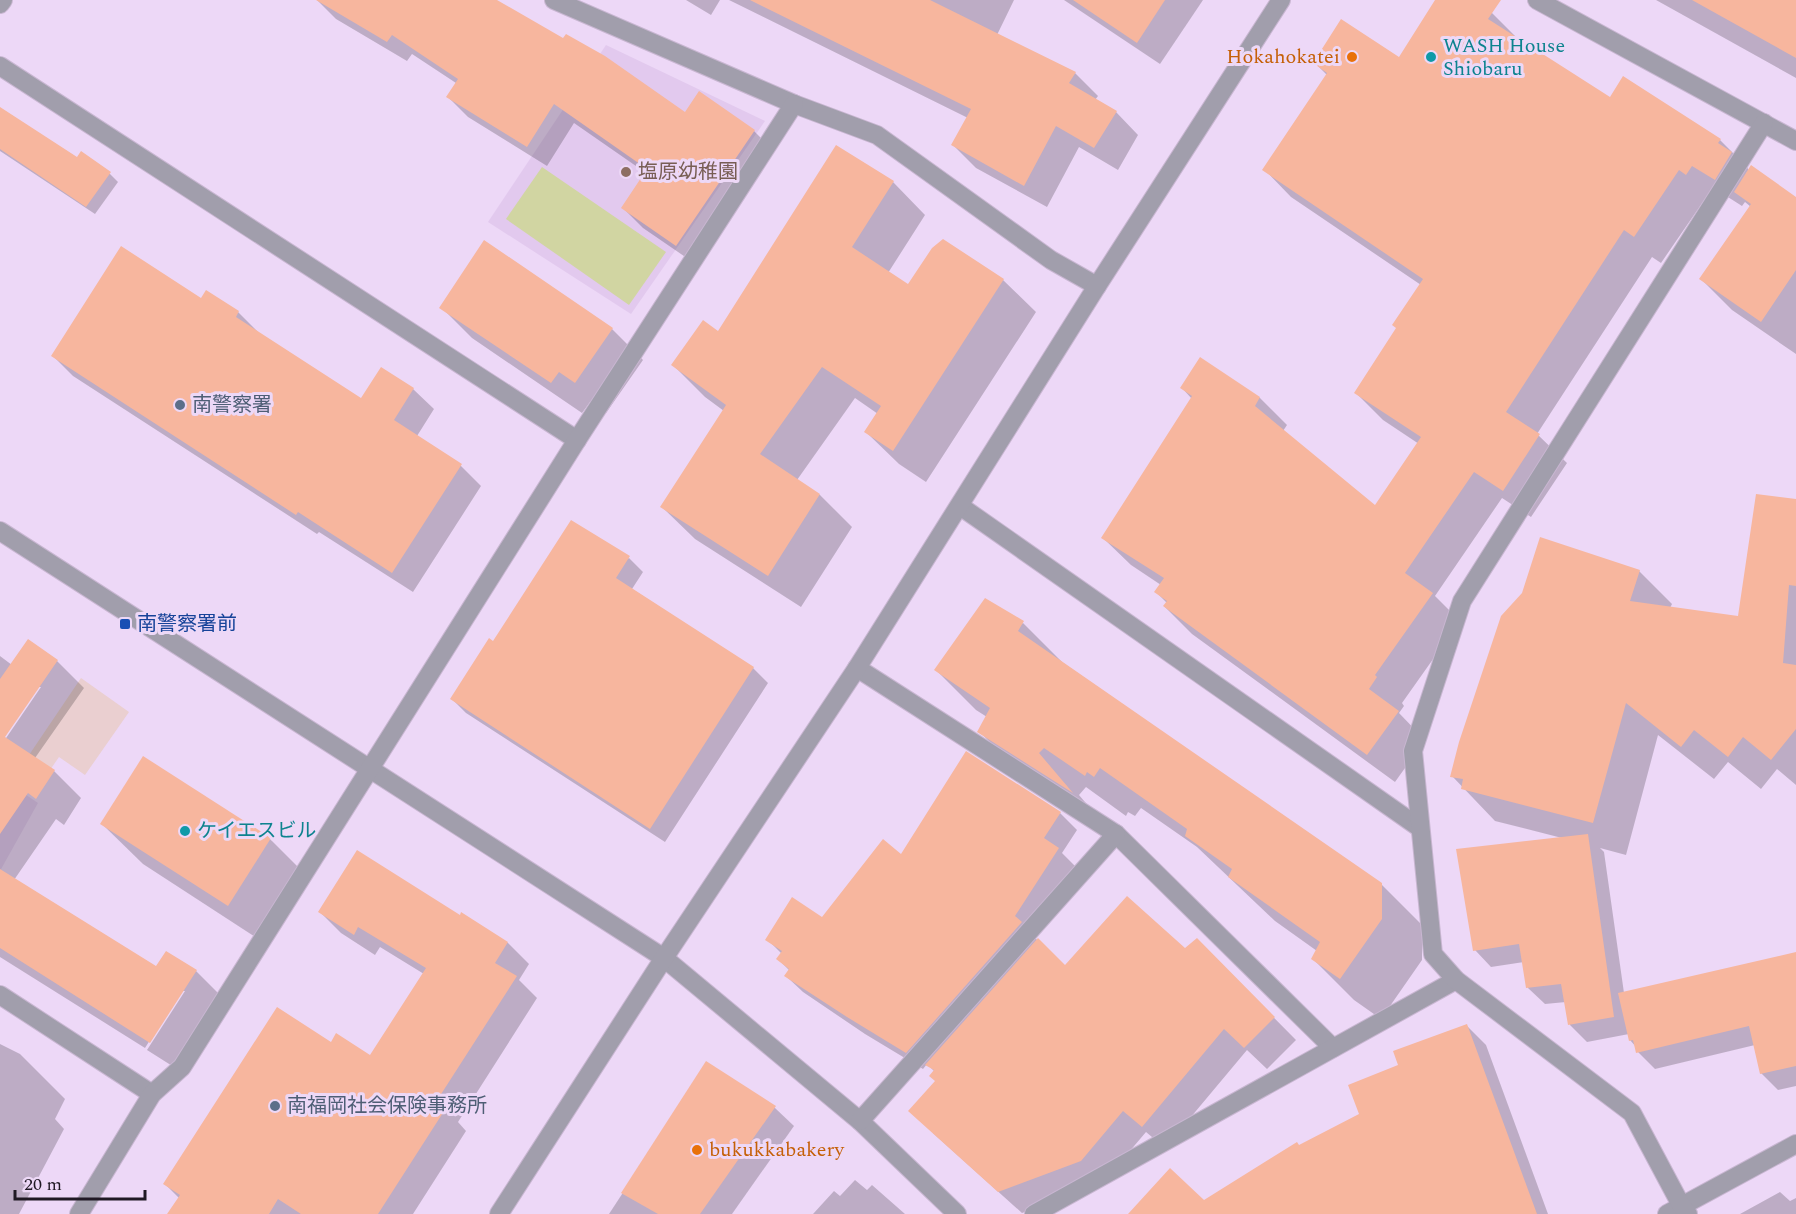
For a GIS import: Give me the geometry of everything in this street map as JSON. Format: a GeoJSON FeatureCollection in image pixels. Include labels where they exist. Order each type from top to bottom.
{"type":"FeatureCollection","features":[{"type":"Feature","properties":{"kind":"street"},"geometry":{"type":"LineString","coordinates":[[0,4],[3,0]]}},
{"type":"Feature","properties":{"kind":"street"},"geometry":{"type":"LineString","coordinates":[[554,0],[794,104],[878,135],[1051,260],[1097,286]]}},
{"type":"Feature","properties":{"kind":"street"},"geometry":{"type":"LineString","coordinates":[[500,1214],[664,958],[857,668],[1097,286],[1281,0]]}},
{"type":"Feature","properties":{"kind":"street"},"geometry":{"type":"LineString","coordinates":[[1537,0],[1796,141]]}},
{"type":"Feature","properties":{"kind":"street"},"geometry":{"type":"LineString","coordinates":[[0,66],[577,440]]}},
{"type":"Feature","properties":{"kind":"street"},"geometry":{"type":"LineString","coordinates":[[79,1214],[152,1094],[182,1067],[577,440],[794,104]]}},
{"type":"Feature","properties":{"kind":"street"},"geometry":{"type":"LineString","coordinates":[[1764,123],[1462,601],[1413,751],[1433,954],[1456,980],[1632,1113],[1679,1211],[1796,1144]]}},
{"type":"Feature","properties":{"kind":"street"},"geometry":{"type":"LineString","coordinates":[[960,506],[1420,828]]}},
{"type":"Feature","properties":{"kind":"street"},"geometry":{"type":"LineString","coordinates":[[0,531],[664,958],[860,1121],[957,1214]]}},
{"type":"Feature","properties":{"kind":"street"},"geometry":{"type":"LineString","coordinates":[[857,668],[1116,834],[1333,1048]]}},
{"type":"Feature","properties":{"kind":"street"},"geometry":{"type":"LineString","coordinates":[[860,1121],[1116,834]]}},
{"type":"Feature","properties":{"kind":"street"},"geometry":{"type":"LineString","coordinates":[[1034,1214],[1456,980]]}},
{"type":"Feature","properties":{"kind":"street"},"geometry":{"type":"LineString","coordinates":[[0,995],[152,1094]]}},
{"type":"Feature","properties":{"kind":"shaded area","name":"塩原幼稚園"},"geometry":{"type":"Polygon","coordinates":[[[606,45],[765,121],[631,314],[488,222],[606,45]]]}},
{"type":"Feature","properties":{"kind":"shaded area"},"geometry":{"type":"Polygon","coordinates":[[[81,678],[129,712],[85,775],[59,757],[50,770],[29,755],[81,678]]]}},
{"type":"Feature","properties":{"kind":"shaded area"},"geometry":{"type":"Polygon","coordinates":[[[0,777],[38,803],[0,871],[0,777]]]}},
{"type":"Feature","properties":{"kind":"green space"},"geometry":{"type":"Polygon","coordinates":[[[542,167],[666,252],[629,305],[506,219],[542,167]]]}},
{"type":"Feature","properties":{"kind":"building"},"geometry":{"type":"Polygon","coordinates":[[[316,0],[497,0],[563,38],[566,34],[605,56],[685,112],[699,91],[755,130],[676,246],[621,208],[647,169],[554,104],[527,147],[446,97],[458,79],[392,35],[387,42],[316,0]]]}},
{"type":"Feature","properties":{"kind":"building"},"geometry":{"type":"Polygon","coordinates":[[[750,0],[930,0],[1076,72],[1069,83],[1117,111],[1094,148],[1056,126],[1024,186],[951,145],[971,109],[750,0]]]}},
{"type":"Feature","properties":{"kind":"building"},"geometry":{"type":"Polygon","coordinates":[[[1073,0],[1165,0],[1137,43],[1073,0]]]}},
{"type":"Feature","properties":{"kind":"building"},"geometry":{"type":"Polygon","coordinates":[[[1435,0],[1501,0],[1488,19],[1610,97],[1623,76],[1721,139],[1718,143],[1732,152],[1715,180],[1692,166],[1686,175],[1679,170],[1634,237],[1624,230],[1506,412],[1540,434],[1503,491],[1474,472],[1405,573],[1433,593],[1375,675],[1377,677],[1369,689],[1399,711],[1367,755],[1163,606],[1167,601],[1154,592],[1164,578],[1101,538],[1192,396],[1180,388],[1200,357],[1260,397],[1255,406],[1375,505],[1421,437],[1354,393],[1396,328],[1392,325],[1423,279],[1262,170],[1327,73],[1313,63],[1341,19],[1399,57],[1435,0]]]}},
{"type":"Feature","properties":{"kind":"building"},"geometry":{"type":"Polygon","coordinates":[[[1692,0],[1796,0],[1796,58],[1692,0]]]}},
{"type":"Feature","properties":{"kind":"building"},"geometry":{"type":"Polygon","coordinates":[[[0,107],[77,157],[81,151],[111,172],[86,207],[0,149],[0,107]]]}},
{"type":"Feature","properties":{"kind":"building"},"geometry":{"type":"Polygon","coordinates":[[[836,145],[894,181],[852,247],[908,284],[932,248],[943,239],[1004,279],[893,451],[864,432],[881,406],[822,367],[760,454],[820,494],[768,576],[660,507],[726,405],[671,365],[703,320],[718,331],[836,145]]]}},
{"type":"Feature","properties":{"kind":"building"},"geometry":{"type":"Polygon","coordinates":[[[1751,165],[1796,197],[1796,270],[1761,322],[1699,279],[1751,204],[1734,192],[1751,165]]]}},
{"type":"Feature","properties":{"kind":"building"},"geometry":{"type":"Polygon","coordinates":[[[484,240],[613,328],[575,383],[559,372],[551,383],[439,308],[484,240]]]}},
{"type":"Feature","properties":{"kind":"building"},"geometry":{"type":"Polygon","coordinates":[[[121,246],[201,298],[206,290],[239,311],[236,317],[361,398],[381,367],[414,388],[394,420],[462,464],[392,573],[298,512],[296,515],[51,356],[121,246]]]}},
{"type":"Feature","properties":{"kind":"building"},"geometry":{"type":"Polygon","coordinates":[[[1756,494],[1796,499],[1796,586],[1789,585],[1783,663],[1796,665],[1796,729],[1771,760],[1743,737],[1728,757],[1694,730],[1681,747],[1626,703],[1593,823],[1461,789],[1463,779],[1450,777],[1459,742],[1501,616],[1522,593],[1540,537],[1640,570],[1630,601],[1738,616],[1756,494]]]}},
{"type":"Feature","properties":{"kind":"building"},"geometry":{"type":"Polygon","coordinates":[[[571,520],[630,556],[616,578],[754,667],[650,829],[450,699],[489,638],[493,641],[571,520]]]}},
{"type":"Feature","properties":{"kind":"building"},"geometry":{"type":"Polygon","coordinates":[[[985,598],[1024,621],[1018,631],[1382,883],[1382,919],[1340,979],[1311,959],[1320,942],[1228,877],[1232,869],[1185,836],[1187,829],[1100,768],[1094,777],[1087,772],[1085,776],[1044,748],[1039,753],[1073,793],[977,732],[990,708],[934,670],[985,598]]]}},
{"type":"Feature","properties":{"kind":"building"},"geometry":{"type":"Polygon","coordinates":[[[28,639],[58,660],[5,737],[55,770],[36,799],[28,793],[0,834],[0,679],[28,639]]]}},
{"type":"Feature","properties":{"kind":"building"},"geometry":{"type":"Polygon","coordinates":[[[966,751],[1061,812],[1044,838],[1059,848],[1015,916],[1022,922],[906,1053],[784,976],[789,969],[776,959],[782,951],[765,940],[792,897],[822,917],[883,839],[901,854],[966,751]]]}},
{"type":"Feature","properties":{"kind":"building","name":"ケイエスビル"},"geometry":{"type":"Polygon","coordinates":[[[143,756],[271,838],[228,906],[100,824],[143,756]]]}},
{"type":"Feature","properties":{"kind":"building"},"geometry":{"type":"Polygon","coordinates":[[[1588,834],[1614,1017],[1568,1025],[1561,984],[1526,988],[1519,944],[1473,951],[1456,849],[1588,834]]]}},
{"type":"Feature","properties":{"kind":"building"},"geometry":{"type":"Polygon","coordinates":[[[357,850],[460,915],[461,912],[508,942],[495,963],[517,976],[436,1102],[446,1108],[378,1214],[301,1214],[278,1199],[269,1214],[167,1214],[180,1195],[163,1184],[277,1007],[331,1042],[336,1033],[370,1055],[426,968],[358,927],[354,935],[318,912],[357,850]]]}},
{"type":"Feature","properties":{"kind":"building"},"geometry":{"type":"Polygon","coordinates":[[[0,869],[156,966],[166,951],[197,970],[150,1043],[0,948],[0,869]]]}},
{"type":"Feature","properties":{"kind":"building"},"geometry":{"type":"Polygon","coordinates":[[[1127,896],[1185,948],[1197,938],[1275,1017],[1244,1048],[1224,1029],[1142,1127],[1123,1111],[1081,1161],[998,1192],[908,1111],[935,1081],[929,1076],[934,1070],[925,1065],[1038,938],[1065,965],[1127,896]]]}},
{"type":"Feature","properties":{"kind":"building"},"geometry":{"type":"Polygon","coordinates":[[[1796,952],[1796,1066],[1760,1074],[1749,1026],[1636,1053],[1633,1040],[1629,1041],[1618,993],[1796,952]]]}},
{"type":"Feature","properties":{"kind":"building"},"geometry":{"type":"Polygon","coordinates":[[[1467,1024],[1537,1214],[1128,1214],[1170,1168],[1204,1200],[1297,1142],[1299,1145],[1359,1114],[1348,1085],[1398,1065],[1393,1051],[1467,1024]]]}},
{"type":"Feature","properties":{"kind":"building","name":"bukukkabakery"},"geometry":{"type":"Polygon","coordinates":[[[706,1061],[776,1106],[700,1214],[658,1214],[621,1193],[706,1061]]]}},
{"type":"Feature","properties":{"kind":"place","name":"Hokahokatei"},"geometry":{"type":"Point","coordinates":[1352,57]}},
{"type":"Feature","properties":{"kind":"place","name":"WASH House Shiobaru"},"geometry":{"type":"Point","coordinates":[1431,57]}},
{"type":"Feature","properties":{"kind":"place","name":"塩原幼稚園"},"geometry":{"type":"Point","coordinates":[626,172]}},
{"type":"Feature","properties":{"kind":"place","name":"南警察署"},"geometry":{"type":"Point","coordinates":[180,405]}},
{"type":"Feature","properties":{"kind":"place","name":"南警察署前"},"geometry":{"type":"Point","coordinates":[125,624]}},
{"type":"Feature","properties":{"kind":"place","name":"ケイエスビル"},"geometry":{"type":"Point","coordinates":[185,831]}},
{"type":"Feature","properties":{"kind":"place","name":"南福岡社会保険事務所"},"geometry":{"type":"Point","coordinates":[275,1106]}},
{"type":"Feature","properties":{"kind":"place","name":"bukukkabakery"},"geometry":{"type":"Point","coordinates":[697,1150]}}]}
